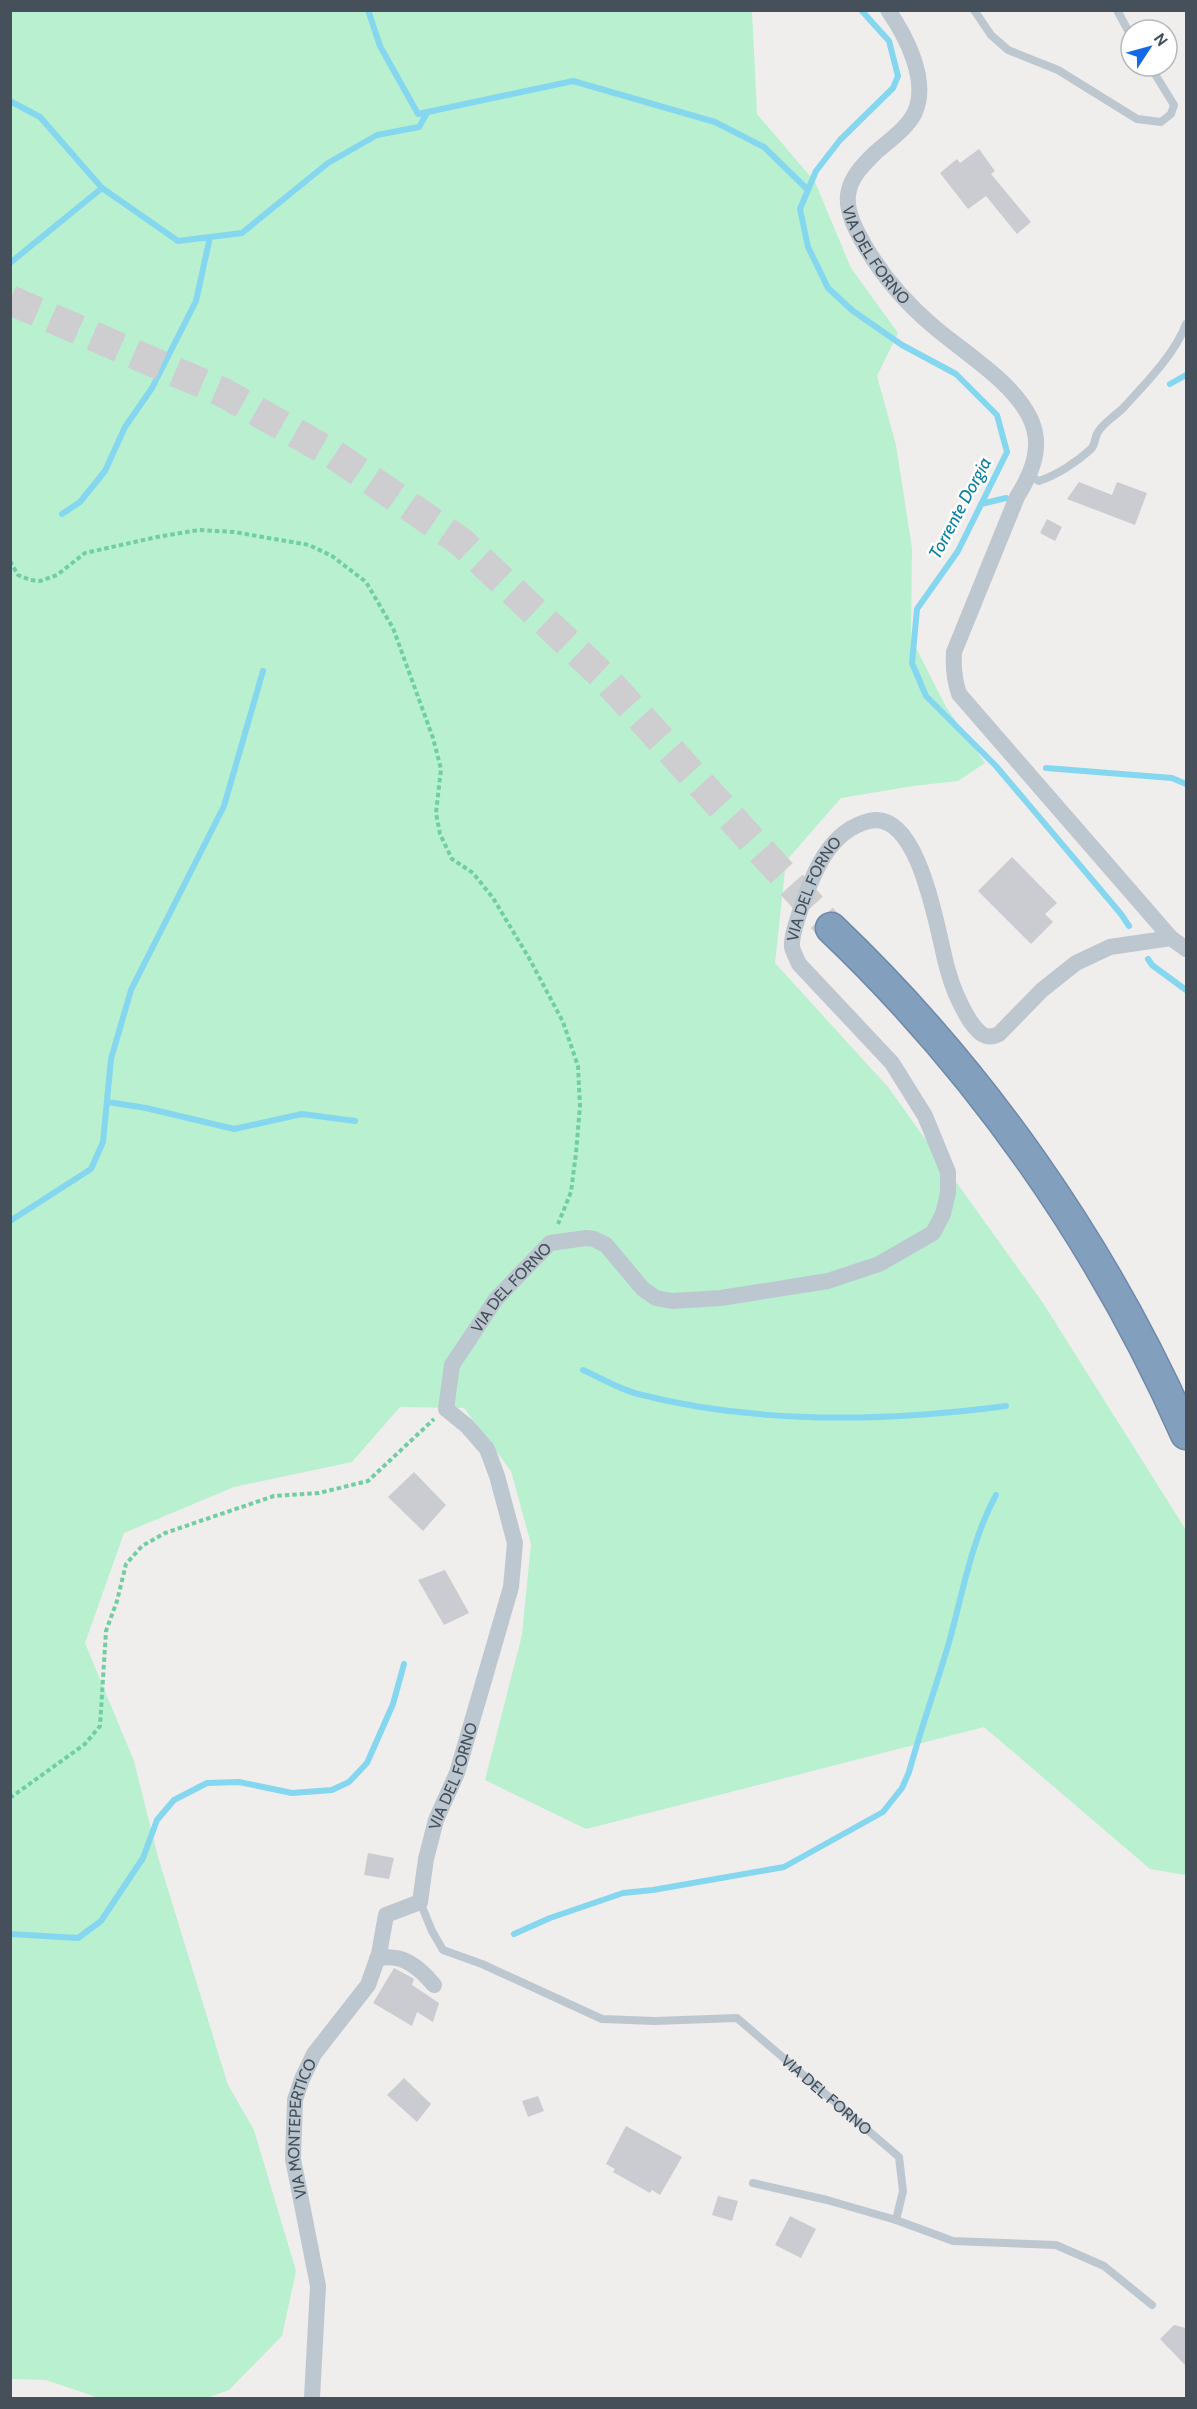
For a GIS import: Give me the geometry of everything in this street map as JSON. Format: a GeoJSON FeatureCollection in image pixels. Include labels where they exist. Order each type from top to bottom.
{"type":"FeatureCollection","features":[{"type":"Feature","properties":{"kind":"highway"},"geometry":{"type":"LineString","coordinates":[[831,928],[882,977],[926,1025],[1035,1163],[1111,1284],[1186,1434]]}},
{"type":"Feature","properties":{"kind":"street","name":"VIA DEL FORNO"},"geometry":{"type":"LineString","coordinates":[[888,10],[901,29],[915,60],[920,94],[915,113],[904,127],[864,164],[852,180],[848,197],[852,223],[880,270],[930,324],[1006,386],[1031,419],[1036,436],[1036,453],[1030,476],[1017,496],[954,652],[954,681],[959,694],[1171,938],[1186,950]]}},
{"type":"Feature","properties":{"kind":"street","name":"VIA DEL FORNO"},"geometry":{"type":"LineString","coordinates":[[420,1902],[426,1859],[436,1820],[457,1773],[511,1587],[515,1543],[497,1476],[487,1449],[467,1426],[446,1408],[452,1365],[496,1299],[550,1243],[586,1238],[606,1245],[643,1289],[656,1298],[672,1301],[721,1298],[828,1281],[879,1264],[933,1233],[943,1214],[948,1193],[948,1172],[925,1116],[892,1063],[800,964],[792,947],[795,929],[813,873],[839,837],[855,826],[872,820],[884,822],[899,831],[921,865],[947,970],[957,1000],[975,1028],[986,1037],[999,1034],[1042,990],[1076,963],[1110,947],[1171,938]]}},
{"type":"Feature","properties":{"kind":"street","name":"VIA MONTEPERTICO"},"geometry":{"type":"LineString","coordinates":[[312,2398],[318,2286],[293,2159],[295,2100],[314,2054],[368,1985],[377,1959],[386,1915],[420,1902]]}},
{"type":"Feature","properties":{"kind":"street"},"geometry":{"type":"LineString","coordinates":[[377,1959],[390,1955],[412,1963],[434,1984]]}},
{"type":"Feature","properties":{"kind":"lane"},"geometry":{"type":"LineString","coordinates":[[974,10],[991,35],[1008,50],[1058,70],[1137,119],[1161,122],[1172,114],[1174,105],[1157,78]]}},
{"type":"Feature","properties":{"kind":"lane"},"geometry":{"type":"LineString","coordinates":[[1030,476],[1039,481],[1047,478],[1079,459],[1094,446],[1097,433],[1152,375],[1169,353],[1186,324]]}},
{"type":"Feature","properties":{"kind":"lane","name":"VIA DEL FORNO"},"geometry":{"type":"LineString","coordinates":[[420,1902],[443,1950],[482,1964],[602,2019],[655,2021],[737,2018],[899,2157],[903,2191],[896,2220]]}},
{"type":"Feature","properties":{"kind":"lane"},"geometry":{"type":"LineString","coordinates":[[753,2183],[827,2200],[896,2220],[953,2241],[1056,2245],[1104,2266],[1152,2305]]}},
{"type":"Feature","properties":{"kind":"path"},"geometry":{"type":"LineString","coordinates":[[10,561],[18,575],[40,581],[57,575],[85,553],[199,530],[234,532],[309,545],[332,556],[366,582],[393,628],[433,738],[441,770],[436,813],[440,834],[452,858],[473,873],[493,898],[529,958],[563,1022],[578,1066],[580,1106],[571,1192],[550,1243]]}},
{"type":"Feature","properties":{"kind":"path"},"geometry":{"type":"LineString","coordinates":[[10,1798],[85,1744],[100,1726],[106,1631],[117,1601],[126,1564],[142,1546],[165,1533],[274,1496],[320,1492],[368,1481],[446,1408]]}},
{"type":"Feature","properties":{"kind":"green space"},"geometry":{"type":"Polygon","coordinates":[[[11,11],[752,11],[757,114],[815,182],[851,268],[898,333],[877,376],[896,445],[912,548],[911,638],[946,707],[985,763],[958,781],[841,798],[786,861],[775,963],[888,1087],[1043,1303],[1186,1530],[1186,1875],[1150,1869],[984,1727],[586,1829],[485,1780],[522,1635],[531,1544],[511,1471],[464,1408],[400,1407],[352,1462],[234,1487],[124,1533],[85,1643],[134,1761],[158,1857],[228,2085],[254,2130],[296,2271],[282,2336],[229,2390],[207,2398],[99,2398],[46,2380],[11,2379],[11,11]]]}},
{"type":"Feature","properties":{"kind":"building"},"geometry":{"type":"Polygon","coordinates":[[[979,149],[995,171],[991,174],[1031,222],[1017,234],[986,196],[968,209],[940,173],[957,159],[960,163],[979,149]]]}},
{"type":"Feature","properties":{"kind":"building"},"geometry":{"type":"Polygon","coordinates":[[[1079,482],[1112,495],[1117,482],[1147,493],[1135,525],[1067,499],[1079,482]]]}},
{"type":"Feature","properties":{"kind":"building"},"geometry":{"type":"Polygon","coordinates":[[[1047,519],[1062,527],[1055,541],[1040,533],[1047,519]]]}},
{"type":"Feature","properties":{"kind":"building"},"geometry":{"type":"Polygon","coordinates":[[[1012,857],[1057,903],[1045,914],[1053,922],[1031,944],[978,891],[1012,857]]]}},
{"type":"Feature","properties":{"kind":"building"},"geometry":{"type":"Polygon","coordinates":[[[414,1472],[446,1505],[423,1531],[388,1497],[414,1472]]]}},
{"type":"Feature","properties":{"kind":"building"},"geometry":{"type":"Polygon","coordinates":[[[445,1570],[469,1613],[444,1625],[418,1580],[445,1570]]]}},
{"type":"Feature","properties":{"kind":"building"},"geometry":{"type":"Polygon","coordinates":[[[368,1853],[394,1858],[389,1879],[364,1875],[368,1853]]]}},
{"type":"Feature","properties":{"kind":"building"},"geometry":{"type":"Polygon","coordinates":[[[394,1968],[414,1979],[412,1985],[439,2003],[433,2022],[417,2012],[412,2026],[373,2003],[394,1968]]]}},
{"type":"Feature","properties":{"kind":"building"},"geometry":{"type":"Polygon","coordinates":[[[404,2078],[431,2104],[417,2122],[387,2095],[404,2078]]]}},
{"type":"Feature","properties":{"kind":"building"},"geometry":{"type":"Polygon","coordinates":[[[538,2096],[544,2111],[528,2117],[522,2101],[538,2096]]]}},
{"type":"Feature","properties":{"kind":"building"},"geometry":{"type":"Polygon","coordinates":[[[626,2126],[682,2157],[660,2195],[652,2190],[650,2193],[613,2172],[615,2169],[606,2164],[626,2126]]]}},
{"type":"Feature","properties":{"kind":"building"},"geometry":{"type":"Polygon","coordinates":[[[718,2196],[738,2201],[732,2221],[712,2215],[718,2196]]]}},
{"type":"Feature","properties":{"kind":"building"},"geometry":{"type":"Polygon","coordinates":[[[790,2216],[816,2229],[801,2258],[775,2245],[790,2216]]]}},
{"type":"Feature","properties":{"kind":"building"},"geometry":{"type":"Polygon","coordinates":[[[1174,2325],[1186,2328],[1186,2366],[1160,2339],[1174,2325]]]}},
{"type":"Feature","properties":{"kind":"waterway"},"geometry":{"type":"LineString","coordinates":[[368,10],[380,46],[418,114],[573,81],[715,122],[764,147],[808,190]]}},
{"type":"Feature","properties":{"kind":"waterway","name":"Torrente Dorgia"},"geometry":{"type":"LineString","coordinates":[[861,10],[889,41],[898,76],[893,88],[840,140],[816,171],[800,209],[808,247],[828,288],[853,311],[902,345],[956,374],[997,415],[1007,452],[958,551],[917,609],[912,663],[926,696],[996,766],[1129,926]]}},
{"type":"Feature","properties":{"kind":"waterway"},"geometry":{"type":"LineString","coordinates":[[10,101],[40,117],[102,188],[178,241],[242,233],[328,163],[377,135],[419,127],[427,113]]}},
{"type":"Feature","properties":{"kind":"waterway"},"geometry":{"type":"LineString","coordinates":[[10,263],[102,188]]}},
{"type":"Feature","properties":{"kind":"waterway"},"geometry":{"type":"LineString","coordinates":[[62,514],[80,502],[105,471],[125,427],[152,388],[196,301],[210,237]]}},
{"type":"Feature","properties":{"kind":"waterway"},"geometry":{"type":"LineString","coordinates":[[1170,384],[1186,375]]}},
{"type":"Feature","properties":{"kind":"waterway"},"geometry":{"type":"LineString","coordinates":[[981,504],[1006,498]]}},
{"type":"Feature","properties":{"kind":"waterway"},"geometry":{"type":"LineString","coordinates":[[10,1221],[91,1169],[103,1142],[111,1059],[131,990],[224,806],[263,671]]}},
{"type":"Feature","properties":{"kind":"waterway"},"geometry":{"type":"LineString","coordinates":[[1046,768],[1172,778],[1186,784]]}},
{"type":"Feature","properties":{"kind":"waterway","name":"Torrente Dorgia"},"geometry":{"type":"LineString","coordinates":[[1148,959],[1152,965],[1186,990]]}},
{"type":"Feature","properties":{"kind":"waterway"},"geometry":{"type":"LineString","coordinates":[[108,1102],[146,1108],[234,1129],[302,1114],[355,1121]]}},
{"type":"Feature","properties":{"kind":"waterway"},"geometry":{"type":"LineString","coordinates":[[583,1370],[638,1394],[683,1404],[775,1416],[868,1417],[1006,1406]]}},
{"type":"Feature","properties":{"kind":"waterway"},"geometry":{"type":"LineString","coordinates":[[514,1934],[550,1918],[623,1893],[653,1890],[784,1867],[883,1812],[902,1788],[909,1772],[950,1639],[974,1547],[996,1495]]}},
{"type":"Feature","properties":{"kind":"waterway"},"geometry":{"type":"LineString","coordinates":[[10,1934],[78,1938],[101,1921],[143,1858],[157,1820],[174,1800],[207,1783],[239,1782],[292,1793],[332,1790],[349,1782],[367,1763],[393,1704],[404,1664]]}},
{"type":"Feature","properties":{"kind":"tunnel"},"geometry":{"type":"LineString","coordinates":[[10,300],[222,392],[333,454],[460,541],[604,677],[831,928]]}}]}
